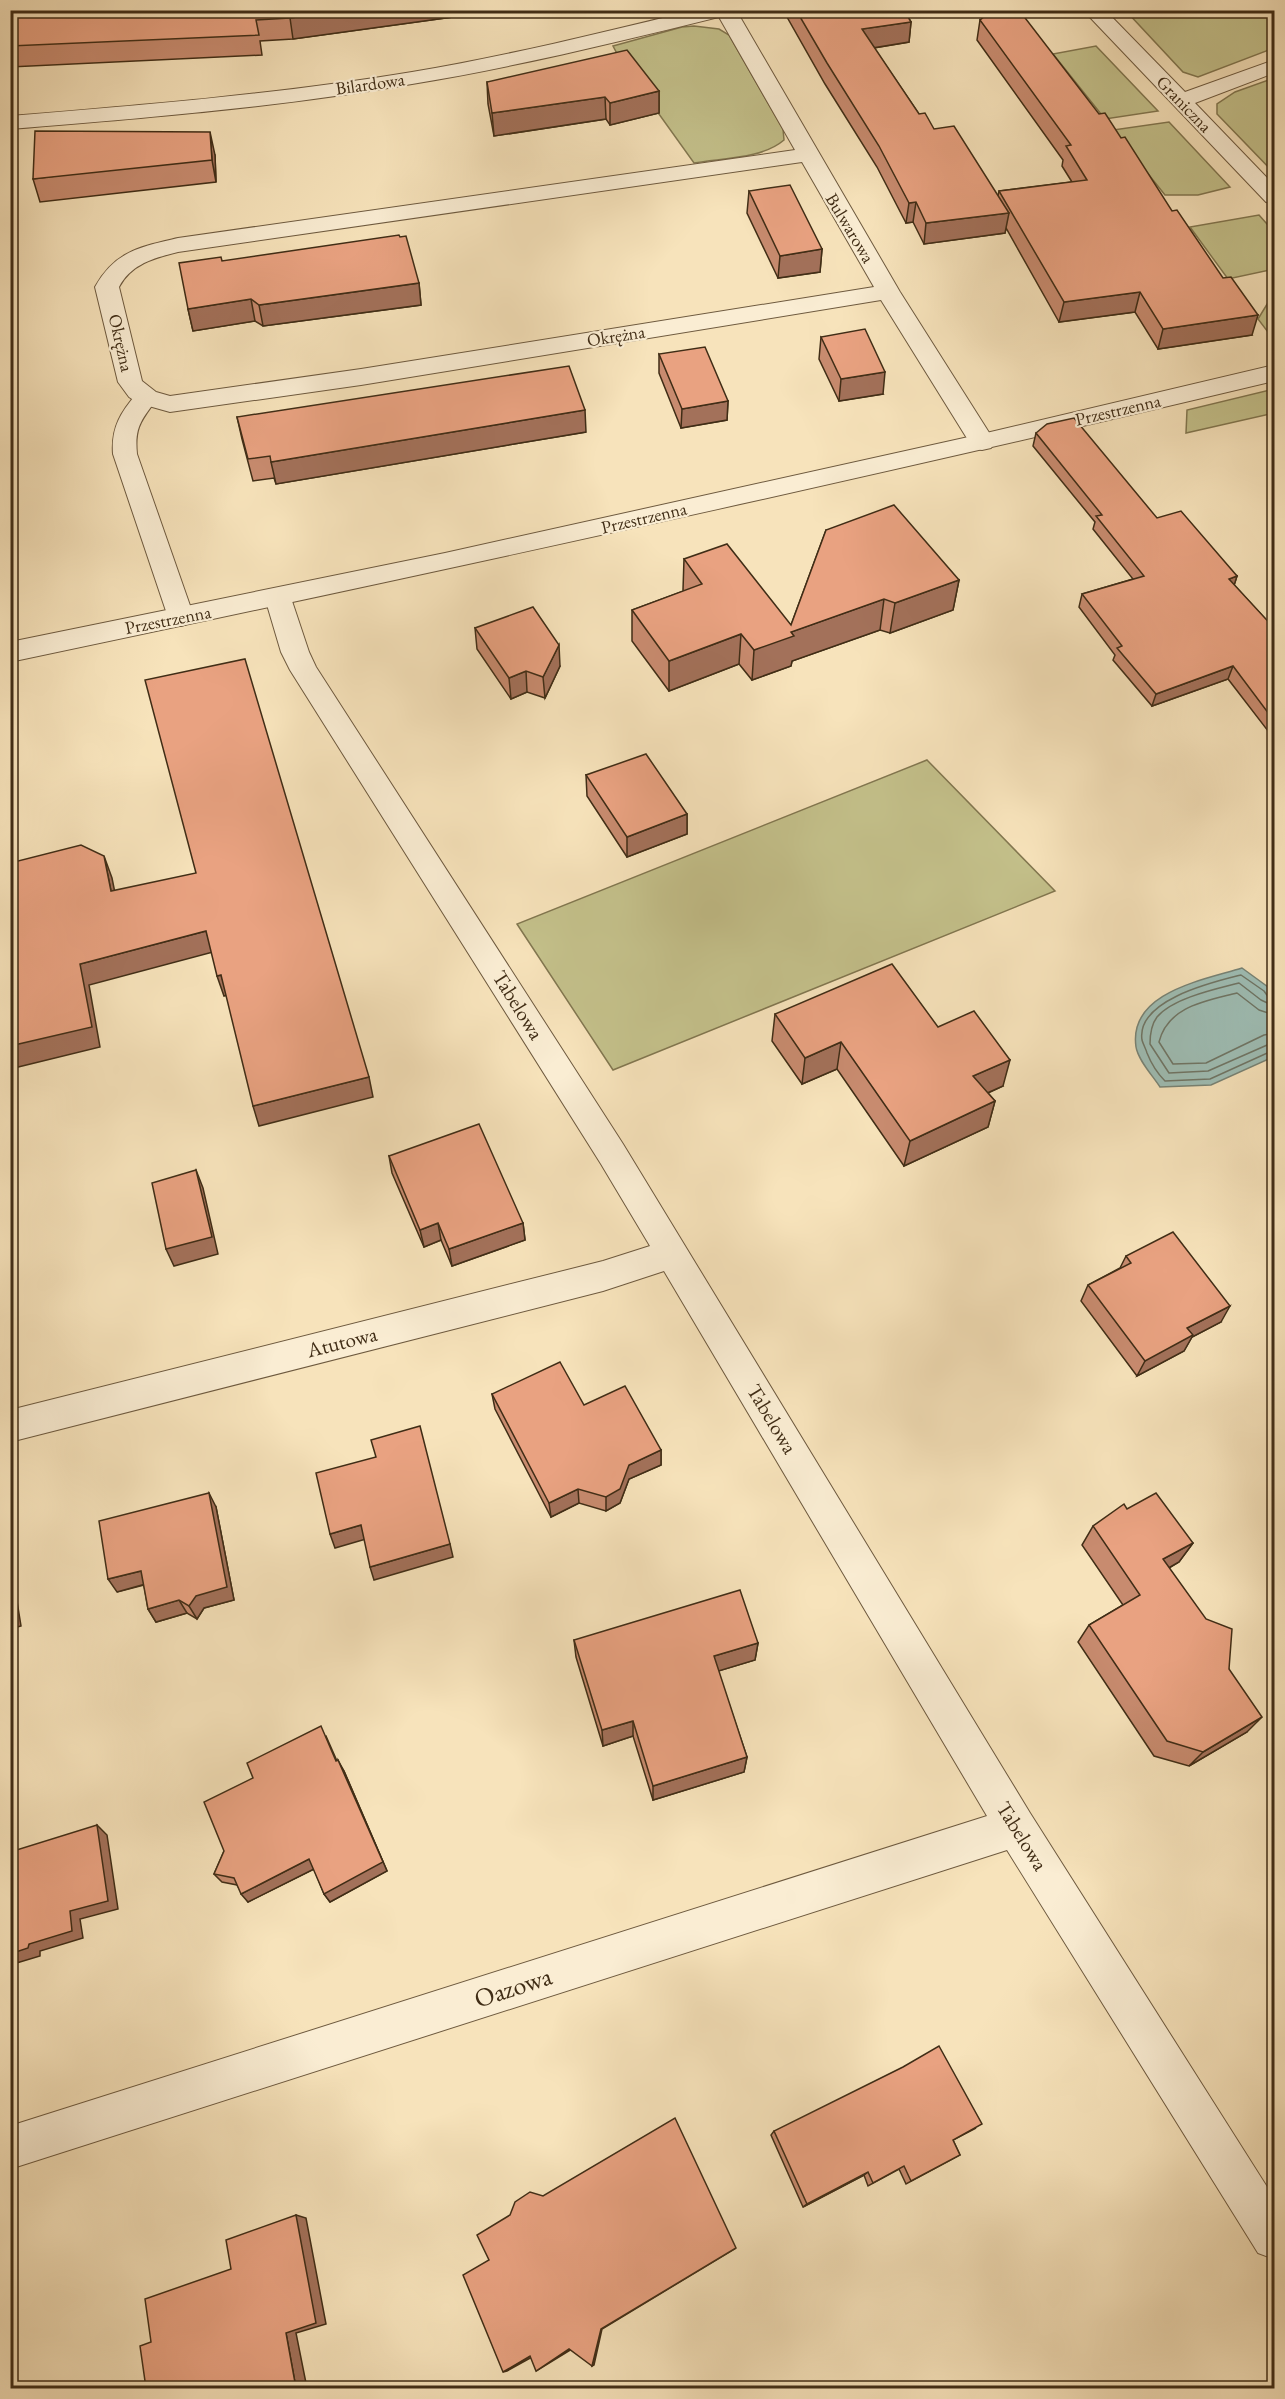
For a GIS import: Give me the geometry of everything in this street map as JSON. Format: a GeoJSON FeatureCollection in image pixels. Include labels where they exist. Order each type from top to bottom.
{"type":"FeatureCollection","features":[{"type":"Feature","properties":{"kind":"street","name":"Bilardowa"},"geometry":{"type":"LineString","coordinates":[[10,123],[234,100],[411,78],[580,45],[724,10]]}},
{"type":"Feature","properties":{"kind":"street","name":"Bulwarowa"},"geometry":{"type":"LineString","coordinates":[[724,10],[888,292],[982,442]]}},
{"type":"Feature","properties":{"kind":"street","name":"Graniczna"},"geometry":{"type":"LineString","coordinates":[[1093,10],[1275,197]]}},
{"type":"Feature","properties":{"kind":"street"},"geometry":{"type":"LineString","coordinates":[[1179,99],[1187,99],[1275,66]]}},
{"type":"Feature","properties":{"kind":"street","name":"Okrężna"},"geometry":{"type":"LineString","coordinates":[[807,156],[178,245],[149,252],[130,260],[113,273],[107,287],[130,382],[138,393],[170,404],[888,292]]}},
{"type":"Feature","properties":{"kind":"street","name":"Przestrzenna"},"geometry":{"type":"LineString","coordinates":[[10,652],[278,598],[982,442],[1275,373]]}},
{"type":"Feature","properties":{"kind":"street","name":"Tabelowa"},"geometry":{"type":"LineString","coordinates":[[278,598],[295,652],[304,669],[612,1154],[1016,1827],[1275,2237]]}},
{"type":"Feature","properties":{"kind":"street","name":"Atutowa"},"geometry":{"type":"LineString","coordinates":[[10,1426],[603,1276],[672,1254]]}},
{"type":"Feature","properties":{"kind":"street","name":"Oazowa"},"geometry":{"type":"LineString","coordinates":[[10,2148],[1016,1827]]}},
{"type":"Feature","properties":{"kind":"lane"},"geometry":{"type":"LineString","coordinates":[[146,397],[129,418],[122,435],[124,453],[181,617]]}},
{"type":"Feature","properties":{"kind":"shaded area"},"geometry":{"type":"Polygon","coordinates":[[[1126,11],[1274,11],[1274,48],[1198,77],[1183,72],[1126,11]]]}},
{"type":"Feature","properties":{"kind":"shaded area"},"geometry":{"type":"Polygon","coordinates":[[[682,27],[719,29],[729,35],[783,129],[784,140],[765,151],[741,157],[694,163],[621,61],[613,46],[682,27]]]}},
{"type":"Feature","properties":{"kind":"shaded area"},"geometry":{"type":"Polygon","coordinates":[[[1096,46],[1158,111],[1105,119],[1053,54],[1096,46]]]}},
{"type":"Feature","properties":{"kind":"shaded area"},"geometry":{"type":"Polygon","coordinates":[[[1274,78],[1274,173],[1217,114],[1217,104],[1235,92],[1274,78]]]}},
{"type":"Feature","properties":{"kind":"shaded area"},"geometry":{"type":"Polygon","coordinates":[[[1169,122],[1230,187],[1198,195],[1165,195],[1113,130],[1169,122]]]}},
{"type":"Feature","properties":{"kind":"shaded area"},"geometry":{"type":"Polygon","coordinates":[[[1259,215],[1274,232],[1274,269],[1228,279],[1190,227],[1259,215]]]}},
{"type":"Feature","properties":{"kind":"shaded area"},"geometry":{"type":"Polygon","coordinates":[[[1274,300],[1274,340],[1258,319],[1269,301],[1274,300]]]}},
{"type":"Feature","properties":{"kind":"shaded area"},"geometry":{"type":"Polygon","coordinates":[[[1274,389],[1274,413],[1186,433],[1187,410],[1274,389]]]}},
{"type":"Feature","properties":{"kind":"shaded area"},"geometry":{"type":"Polygon","coordinates":[[[927,760],[1055,891],[613,1070],[517,924],[927,760]]]}},
{"type":"Feature","properties":{"kind":"water"},"geometry":{"type":"Polygon","coordinates":[[[1242,968],[1268,987],[1274,997],[1274,1052],[1271,1058],[1211,1085],[1160,1087],[1137,1052],[1137,1028],[1144,1013],[1156,1001],[1172,991],[1242,968]]]}},
{"type":"Feature","properties":{"kind":"building"},"geometry":{"type":"Polygon","coordinates":[[[10,10],[346,10],[256,20],[259,35],[10,46],[10,10]]]}},
{"type":"Feature","properties":{"kind":"building"},"geometry":{"type":"Polygon","coordinates":[[[796,10],[904,10],[911,22],[862,29],[919,114],[925,113],[934,129],[954,126],[1009,213],[926,223],[916,202],[909,203],[879,146],[796,10]]]}},
{"type":"Feature","properties":{"kind":"building"},"geometry":{"type":"Polygon","coordinates":[[[993,10],[1019,10],[1099,114],[1105,113],[1121,138],[1125,137],[1172,211],[1177,210],[1223,278],[1231,277],[1258,315],[1163,329],[1140,292],[1064,302],[999,191],[1087,180],[1066,146],[1071,145],[980,20],[993,10]]]}},
{"type":"Feature","properties":{"kind":"building"},"geometry":{"type":"Polygon","coordinates":[[[627,50],[659,91],[610,103],[605,97],[492,113],[487,82],[627,50]]]}},
{"type":"Feature","properties":{"kind":"building"},"geometry":{"type":"Polygon","coordinates":[[[35,131],[210,132],[212,160],[33,179],[35,131]]]}},
{"type":"Feature","properties":{"kind":"building"},"geometry":{"type":"Polygon","coordinates":[[[790,185],[822,249],[780,256],[749,191],[790,185]]]}},
{"type":"Feature","properties":{"kind":"building"},"geometry":{"type":"Polygon","coordinates":[[[399,235],[400,237],[406,236],[419,283],[259,305],[251,299],[188,309],[179,263],[221,257],[222,261],[399,235]]]}},
{"type":"Feature","properties":{"kind":"building"},"geometry":{"type":"Polygon","coordinates":[[[865,329],[885,372],[841,379],[821,337],[865,329]]]}},
{"type":"Feature","properties":{"kind":"building"},"geometry":{"type":"Polygon","coordinates":[[[705,347],[728,401],[682,409],[659,354],[705,347]]]}},
{"type":"Feature","properties":{"kind":"building"},"geometry":{"type":"Polygon","coordinates":[[[569,366],[585,410],[271,462],[270,456],[248,459],[237,417],[569,366]]]}},
{"type":"Feature","properties":{"kind":"building"},"geometry":{"type":"Polygon","coordinates":[[[1074,418],[1157,518],[1181,511],[1237,576],[1229,579],[1275,629],[1275,722],[1233,666],[1156,694],[1117,648],[1122,646],[1082,594],[1144,576],[1096,516],[1102,515],[1036,433],[1047,424],[1074,418]]]}},
{"type":"Feature","properties":{"kind":"building"},"geometry":{"type":"Polygon","coordinates":[[[894,505],[959,580],[895,603],[884,599],[791,632],[794,636],[754,650],[741,634],[669,661],[632,610],[702,584],[684,559],[727,544],[791,625],[826,530],[894,505]]]}},
{"type":"Feature","properties":{"kind":"building"},"geometry":{"type":"Polygon","coordinates":[[[533,607],[559,645],[543,677],[526,671],[509,678],[475,628],[533,607]]]}},
{"type":"Feature","properties":{"kind":"building"},"geometry":{"type":"Polygon","coordinates":[[[245,659],[369,1077],[253,1106],[221,975],[217,976],[206,931],[80,964],[92,1027],[10,1046],[10,863],[81,845],[104,856],[111,891],[196,873],[145,680],[245,659]]]}},
{"type":"Feature","properties":{"kind":"building"},"geometry":{"type":"Polygon","coordinates":[[[646,754],[687,814],[627,837],[586,775],[646,754]]]}},
{"type":"Feature","properties":{"kind":"building"},"geometry":{"type":"Polygon","coordinates":[[[892,964],[938,1027],[974,1011],[1010,1060],[973,1076],[995,1101],[910,1141],[841,1042],[805,1058],[775,1014],[892,964]]]}},
{"type":"Feature","properties":{"kind":"building"},"geometry":{"type":"Polygon","coordinates":[[[479,1124],[523,1223],[449,1249],[438,1223],[420,1230],[389,1156],[479,1124]]]}},
{"type":"Feature","properties":{"kind":"building"},"geometry":{"type":"Polygon","coordinates":[[[196,1170],[212,1237],[166,1249],[152,1183],[196,1170]]]}},
{"type":"Feature","properties":{"kind":"building"},"geometry":{"type":"Polygon","coordinates":[[[1173,1232],[1230,1306],[1187,1328],[1193,1335],[1145,1361],[1088,1285],[1131,1263],[1126,1256],[1173,1232]]]}},
{"type":"Feature","properties":{"kind":"building"},"geometry":{"type":"Polygon","coordinates":[[[560,1362],[584,1405],[625,1386],[661,1450],[629,1465],[620,1489],[606,1497],[578,1489],[549,1503],[492,1394],[560,1362]]]}},
{"type":"Feature","properties":{"kind":"building"},"geometry":{"type":"Polygon","coordinates":[[[420,1426],[450,1544],[370,1567],[361,1525],[330,1534],[316,1473],[376,1457],[371,1440],[420,1426]]]}},
{"type":"Feature","properties":{"kind":"building"},"geometry":{"type":"Polygon","coordinates":[[[209,1493],[227,1587],[196,1596],[189,1606],[179,1600],[148,1609],[141,1571],[108,1579],[99,1521],[209,1493]]]}},
{"type":"Feature","properties":{"kind":"building"},"geometry":{"type":"Polygon","coordinates":[[[1156,1493],[1193,1543],[1163,1559],[1206,1619],[1232,1629],[1229,1669],[1262,1717],[1203,1752],[1167,1741],[1089,1625],[1140,1595],[1093,1526],[1124,1504],[1127,1509],[1156,1493]]]}},
{"type":"Feature","properties":{"kind":"building"},"geometry":{"type":"Polygon","coordinates":[[[740,1590],[758,1643],[714,1656],[747,1757],[653,1786],[633,1721],[602,1730],[574,1640],[740,1590]]]}},
{"type":"Feature","properties":{"kind":"building"},"geometry":{"type":"Polygon","coordinates":[[[321,1726],[383,1862],[324,1894],[309,1859],[241,1894],[234,1878],[214,1874],[224,1851],[204,1802],[253,1778],[247,1763],[321,1726]]]}},
{"type":"Feature","properties":{"kind":"building"},"geometry":{"type":"Polygon","coordinates":[[[97,1825],[108,1901],[70,1911],[72,1931],[29,1944],[28,1948],[10,1954],[10,1852],[97,1825]]]}},
{"type":"Feature","properties":{"kind":"building"},"geometry":{"type":"Polygon","coordinates":[[[939,2046],[982,2124],[953,2140],[960,2155],[911,2181],[904,2166],[873,2183],[868,2172],[807,2204],[774,2131],[903,2067],[939,2046]]]}},
{"type":"Feature","properties":{"kind":"building"},"geometry":{"type":"Polygon","coordinates":[[[675,2118],[736,2248],[601,2329],[592,2366],[569,2349],[536,2371],[530,2356],[503,2372],[463,2275],[489,2260],[477,2235],[510,2215],[515,2202],[530,2192],[543,2196],[675,2118]]]}},
{"type":"Feature","properties":{"kind":"building"},"geometry":{"type":"Polygon","coordinates":[[[296,2215],[316,2323],[286,2333],[296,2388],[146,2388],[140,2346],[151,2342],[145,2299],[231,2269],[226,2240],[296,2215]]]}}]}
